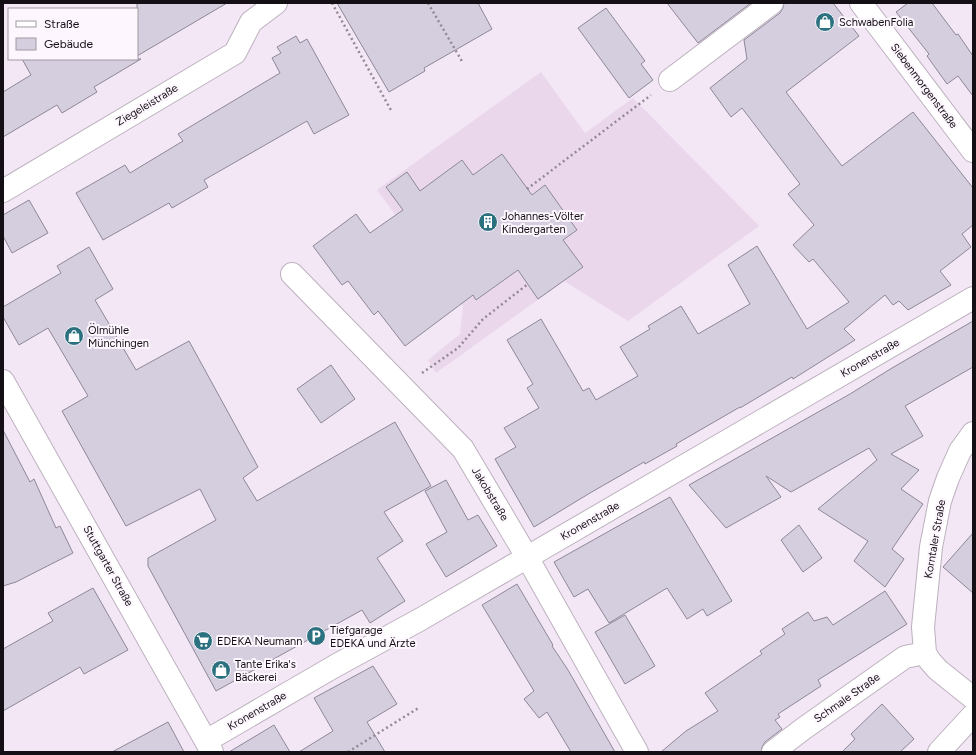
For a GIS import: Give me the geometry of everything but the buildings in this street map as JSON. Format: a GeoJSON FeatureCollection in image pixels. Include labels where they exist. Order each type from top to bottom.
{"type":"FeatureCollection","features":[{"type":"Feature","properties":{"kind":"street","name":"Ziegeleistraße"},"geometry":{"type":"LineString","coordinates":[[3,191],[235,52],[251,22],[276,3]]}},
{"type":"Feature","properties":{"kind":"street"},"geometry":{"type":"LineString","coordinates":[[670,80],[772,3]]}},
{"type":"Feature","properties":{"kind":"street","name":"Siebenmorgenstraße"},"geometry":{"type":"LineString","coordinates":[[861,3],[973,151]]}},
{"type":"Feature","properties":{"kind":"street","name":"Jakobstraße"},"geometry":{"type":"LineString","coordinates":[[292,274],[464,449],[527,557],[636,752]]}},
{"type":"Feature","properties":{"kind":"street","name":"Kronenstraße"},"geometry":{"type":"LineString","coordinates":[[209,746],[334,666],[422,619],[973,298]]}},
{"type":"Feature","properties":{"kind":"street","name":"Stuttgarter Straße"},"geometry":{"type":"LineString","coordinates":[[3,381],[209,746]]}},
{"type":"Feature","properties":{"kind":"street","name":"Korntaler Straße"},"geometry":{"type":"LineString","coordinates":[[925,653],[923,627],[931,547],[940,501],[960,451],[973,432]]}},
{"type":"Feature","properties":{"kind":"street"},"geometry":{"type":"LineString","coordinates":[[925,653],[938,670],[973,698]]}},
{"type":"Feature","properties":{"kind":"street","name":"Schmale Straße"},"geometry":{"type":"LineString","coordinates":[[773,752],[905,657],[925,653]]}},
{"type":"Feature","properties":{"kind":"street"},"geometry":{"type":"LineString","coordinates":[[939,752],[973,715]]}},
{"type":"Feature","properties":{"kind":"path"},"geometry":{"type":"LineString","coordinates":[[332,3],[392,112]]}},
{"type":"Feature","properties":{"kind":"path"},"geometry":{"type":"LineString","coordinates":[[428,3],[463,63]]}},
{"type":"Feature","properties":{"kind":"path"},"geometry":{"type":"LineString","coordinates":[[528,189],[670,80]]}},
{"type":"Feature","properties":{"kind":"path"},"geometry":{"type":"LineString","coordinates":[[432,366],[458,348],[483,319],[528,284]]}},
{"type":"Feature","properties":{"kind":"path"},"geometry":{"type":"LineString","coordinates":[[348,752],[420,707]]}},
{"type":"Feature","properties":{"kind":"shaded area"},"geometry":{"type":"Polygon","coordinates":[[[541,72],[585,133],[633,98],[759,226],[628,321],[564,281],[436,373],[428,360],[460,334],[463,306],[377,190],[541,72]]]}},
{"type":"Feature","properties":{"kind":"place","name":"SchwabenFolia"},"geometry":{"type":"Point","coordinates":[825,22]}},
{"type":"Feature","properties":{"kind":"place","name":"Johannes-Völter Kindergarten"},"geometry":{"type":"Point","coordinates":[488,222]}},
{"type":"Feature","properties":{"kind":"place","name":"Ölmühle Münchingen"},"geometry":{"type":"Point","coordinates":[74,336]}},
{"type":"Feature","properties":{"kind":"place","name":"Tiefgarage EDEKA und Ärzte"},"geometry":{"type":"Point","coordinates":[316,636]}},
{"type":"Feature","properties":{"kind":"place","name":"EDEKA Neumann"},"geometry":{"type":"Point","coordinates":[203,641]}},
{"type":"Feature","properties":{"kind":"place","name":"Tante Erika's Bäckerei"},"geometry":{"type":"Point","coordinates":[221,670]}}]}
